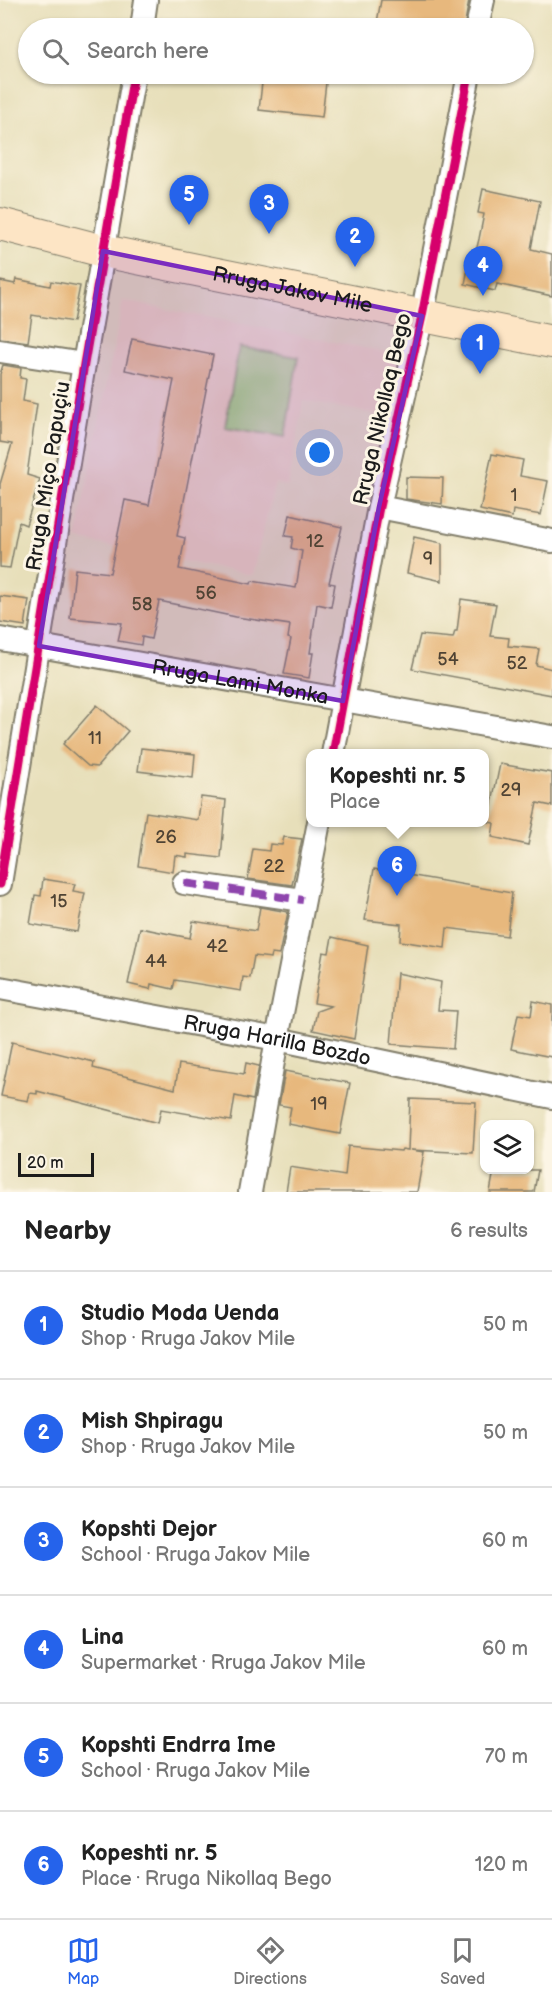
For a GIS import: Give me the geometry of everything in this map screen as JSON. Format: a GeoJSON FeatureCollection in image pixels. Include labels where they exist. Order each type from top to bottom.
{"type":"FeatureCollection","features":[{"type":"Feature","properties":{"kind":"main road","name":"Rruga Jakov Mile"},"geometry":{"type":"LineString","coordinates":[[0,224],[103,251],[552,342]]}},
{"type":"Feature","properties":{"kind":"street"},"geometry":{"type":"LineString","coordinates":[[144,18],[147,0]]}},
{"type":"Feature","properties":{"kind":"street"},"geometry":{"type":"LineString","coordinates":[[479,18],[483,0]]}},
{"type":"Feature","properties":{"kind":"street","name":"Rruga Miço Papuçiu"},"geometry":{"type":"LineString","coordinates":[[0,884],[84,364],[132,84]]}},
{"type":"Feature","properties":{"kind":"street","name":"Rruga Nikollaq Bego"},"geometry":{"type":"LineString","coordinates":[[334,749],[378,507],[422,316],[467,84]]}},
{"type":"Feature","properties":{"kind":"street"},"geometry":{"type":"LineString","coordinates":[[0,351],[84,364]]}},
{"type":"Feature","properties":{"kind":"street"},"geometry":{"type":"LineString","coordinates":[[378,507],[552,542]]}},
{"type":"Feature","properties":{"kind":"street","name":"Rruga Lami Monka"},"geometry":{"type":"LineString","coordinates":[[0,639],[552,737]]}},
{"type":"Feature","properties":{"kind":"street"},"geometry":{"type":"LineString","coordinates":[[250,1192],[318,827]]}},
{"type":"Feature","properties":{"kind":"street"},"geometry":{"type":"LineString","coordinates":[[184,883],[303,900]]}},
{"type":"Feature","properties":{"kind":"street","name":"Rruga Harilla Bozdo"},"geometry":{"type":"LineString","coordinates":[[0,988],[277,1039],[552,1097]]}},
{"type":"Feature","properties":{"kind":"highlighted area"},"geometry":{"type":"Polygon","coordinates":[[[103,251],[422,316],[379,507],[343,701],[39,646],[103,251]]]}},
{"type":"Feature","properties":{"kind":"shaded area"},"geometry":{"type":"Polygon","coordinates":[[[123,301],[400,355],[390,416],[303,401],[288,486],[275,483],[252,575],[76,539],[123,301]]]}},
{"type":"Feature","properties":{"kind":"green space"},"geometry":{"type":"Polygon","coordinates":[[[239,347],[298,357],[285,437],[225,427],[239,347]]]}},
{"type":"Feature","properties":{"kind":"building"},"geometry":{"type":"Polygon","coordinates":[[[381,0],[469,0],[466,18],[378,18],[381,0]]]}},
{"type":"Feature","properties":{"kind":"building"},"geometry":{"type":"Polygon","coordinates":[[[262,84],[326,84],[322,117],[259,110],[262,84]]]}},
{"type":"Feature","properties":{"kind":"building"},"geometry":{"type":"Polygon","coordinates":[[[483,189],[540,201],[531,249],[552,254],[552,296],[497,284],[495,291],[465,284],[469,263],[473,264],[484,214],[478,213],[483,189]]]}},
{"type":"Feature","properties":{"kind":"building"},"geometry":{"type":"Polygon","coordinates":[[[16,279],[50,286],[51,281],[80,286],[73,322],[32,315],[28,342],[0,338],[0,281],[15,284],[16,279]]]}},
{"type":"Feature","properties":{"kind":"building"},"geometry":{"type":"Polygon","coordinates":[[[132,339],[213,355],[177,536],[185,538],[179,569],[251,584],[252,581],[296,588],[302,551],[291,548],[293,537],[285,536],[290,515],[342,527],[329,583],[335,584],[331,607],[317,604],[309,678],[284,674],[291,639],[288,638],[290,625],[236,617],[159,601],[151,639],[142,637],[141,645],[118,641],[122,623],[70,618],[75,569],[110,573],[125,500],[149,505],[174,380],[125,370],[132,339]]]}},
{"type":"Feature","properties":{"kind":"building"},"geometry":{"type":"Polygon","coordinates":[[[3,365],[21,368],[20,378],[26,379],[23,401],[37,404],[27,475],[40,479],[26,525],[19,522],[10,568],[0,567],[0,484],[12,444],[0,442],[0,374],[3,365]]]}},
{"type":"Feature","properties":{"kind":"building"},"geometry":{"type":"Polygon","coordinates":[[[492,454],[523,460],[520,476],[548,481],[541,515],[513,510],[512,517],[480,510],[492,454]]]}},
{"type":"Feature","properties":{"kind":"building"},"geometry":{"type":"Polygon","coordinates":[[[406,477],[443,478],[442,504],[406,499],[406,477]]]}},
{"type":"Feature","properties":{"kind":"building"},"geometry":{"type":"Polygon","coordinates":[[[414,537],[442,543],[442,581],[407,573],[414,537]]]}},
{"type":"Feature","properties":{"kind":"building"},"geometry":{"type":"Polygon","coordinates":[[[0,596],[29,600],[25,626],[0,622],[0,596]]]}},
{"type":"Feature","properties":{"kind":"building"},"geometry":{"type":"Polygon","coordinates":[[[461,599],[496,604],[490,636],[509,638],[508,646],[539,649],[536,665],[552,669],[552,695],[412,669],[420,635],[453,638],[457,631],[461,599]]]}},
{"type":"Feature","properties":{"kind":"building"},"geometry":{"type":"Polygon","coordinates":[[[97,705],[128,731],[97,767],[88,766],[63,744],[97,705]]]}},
{"type":"Feature","properties":{"kind":"building"},"geometry":{"type":"Polygon","coordinates":[[[141,748],[195,754],[193,778],[138,771],[141,748]]]}},
{"type":"Feature","properties":{"kind":"building"},"geometry":{"type":"Polygon","coordinates":[[[500,764],[552,773],[552,806],[537,803],[528,845],[492,837],[494,823],[489,822],[500,764]]]}},
{"type":"Feature","properties":{"kind":"building"},"geometry":{"type":"Polygon","coordinates":[[[201,797],[226,800],[221,858],[175,855],[173,872],[138,866],[146,812],[198,820],[201,797]]]}},
{"type":"Feature","properties":{"kind":"building"},"geometry":{"type":"Polygon","coordinates":[[[284,837],[302,839],[292,885],[248,879],[253,849],[269,851],[270,844],[282,845],[284,837]]]}},
{"type":"Feature","properties":{"kind":"building"},"geometry":{"type":"Polygon","coordinates":[[[374,869],[512,893],[507,936],[447,928],[445,948],[400,941],[401,924],[365,920],[374,869]]]}},
{"type":"Feature","properties":{"kind":"building"},"geometry":{"type":"Polygon","coordinates":[[[43,879],[75,884],[73,891],[85,893],[77,932],[30,924],[35,895],[41,896],[43,879]]]}},
{"type":"Feature","properties":{"kind":"building"},"geometry":{"type":"Polygon","coordinates":[[[260,907],[288,912],[279,955],[272,954],[271,958],[254,956],[250,978],[243,977],[241,991],[175,980],[173,989],[151,984],[150,989],[128,984],[140,928],[190,938],[193,921],[256,931],[260,907]]]}},
{"type":"Feature","properties":{"kind":"building"},"geometry":{"type":"Polygon","coordinates":[[[332,937],[368,945],[354,1039],[313,1030],[317,1011],[331,1006],[314,1003],[323,952],[329,953],[332,937]]]}},
{"type":"Feature","properties":{"kind":"building"},"geometry":{"type":"Polygon","coordinates":[[[397,973],[441,982],[438,1010],[456,1011],[453,1049],[391,1044],[397,973]]]}},
{"type":"Feature","properties":{"kind":"building"},"geometry":{"type":"Polygon","coordinates":[[[533,1001],[552,1005],[552,1057],[511,1049],[518,1014],[531,1016],[533,1001]]]}},
{"type":"Feature","properties":{"kind":"building"},"geometry":{"type":"Polygon","coordinates":[[[12,1042],[94,1062],[93,1068],[175,1089],[179,1064],[244,1074],[246,1063],[259,1066],[253,1100],[235,1096],[231,1121],[161,1109],[158,1123],[37,1091],[37,1094],[30,1093],[28,1101],[1,1096],[12,1042]]]}},
{"type":"Feature","properties":{"kind":"building"},"geometry":{"type":"Polygon","coordinates":[[[285,1071],[350,1083],[340,1134],[288,1124],[291,1107],[279,1105],[285,1071]]]}},
{"type":"Feature","properties":{"kind":"building"},"geometry":{"type":"Polygon","coordinates":[[[410,1099],[476,1102],[473,1153],[411,1150],[424,1152],[417,1192],[286,1192],[290,1167],[345,1176],[348,1146],[408,1150],[410,1099]]]}},
{"type":"Feature","properties":{"kind":"building"},"geometry":{"type":"Polygon","coordinates":[[[534,1170],[538,1170],[534,1192],[490,1192],[493,1174],[534,1174],[534,1170]]]}},
{"type":"Feature","properties":{"kind":"marked path"},"geometry":{"type":"LineString","coordinates":[[184,883],[303,900]]}},
{"type":"Feature","properties":{"kind":"cycle path"},"geometry":{"type":"LineString","coordinates":[[0,884],[84,364],[132,84]]}},
{"type":"Feature","properties":{"kind":"cycle path"},"geometry":{"type":"LineString","coordinates":[[334,749],[379,507],[422,316],[467,84]]}},
{"type":"Feature","properties":{"kind":"place","name":"Kopshti Endrra Ime"},"geometry":{"type":"Point","coordinates":[189,225]}},
{"type":"Feature","properties":{"kind":"place","name":"Kopshti Dejor"},"geometry":{"type":"Point","coordinates":[269,234]}},
{"type":"Feature","properties":{"kind":"place","name":"Mish Shpiragu"},"geometry":{"type":"Point","coordinates":[355,267]}},
{"type":"Feature","properties":{"kind":"place","name":"Lina"},"geometry":{"type":"Point","coordinates":[483,296]}},
{"type":"Feature","properties":{"kind":"place","name":"Studio Moda Uenda"},"geometry":{"type":"Point","coordinates":[480,374]}},
{"type":"Feature","properties":{"kind":"place","name":"Kopeshti nr. 5"},"geometry":{"type":"Point","coordinates":[397,896]}}]}
